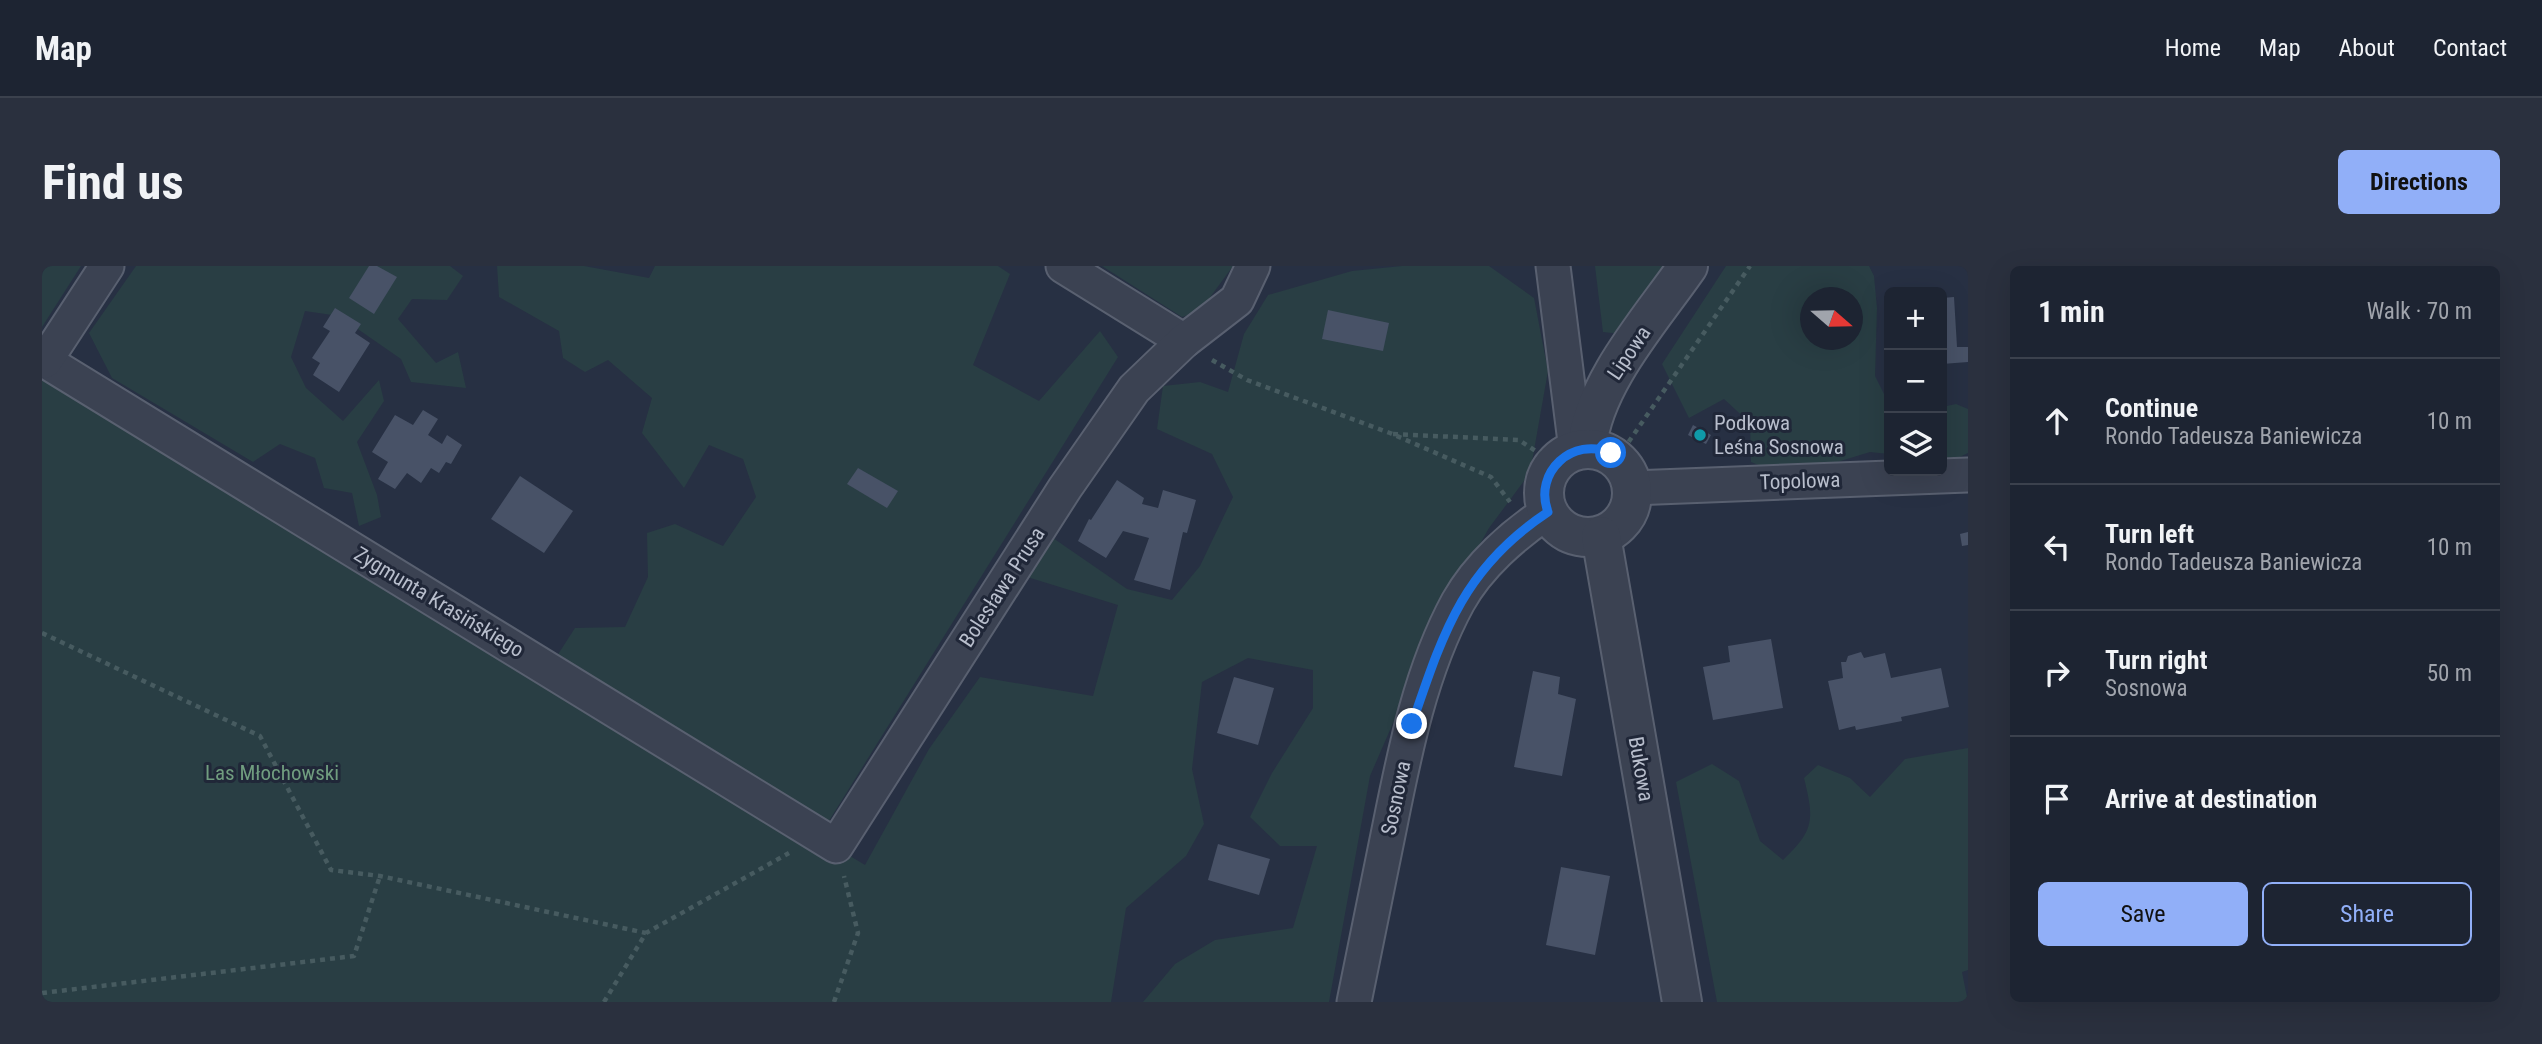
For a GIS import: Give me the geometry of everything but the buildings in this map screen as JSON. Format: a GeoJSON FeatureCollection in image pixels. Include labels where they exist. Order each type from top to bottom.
{"type":"FeatureCollection","features":[{"type":"Feature","properties":{"kind":"street"},"geometry":{"type":"LineString","coordinates":[[44,360],[107,266]]}},
{"type":"Feature","properties":{"kind":"street"},"geometry":{"type":"LineString","coordinates":[[1063,266],[1184,341]]}},
{"type":"Feature","properties":{"kind":"street","name":"Bolesława Prusa"},"geometry":{"type":"LineString","coordinates":[[828,841],[1134,389],[1184,341],[1237,300],[1253,266]]}},
{"type":"Feature","properties":{"kind":"street"},"geometry":{"type":"LineString","coordinates":[[1553,266],[1593,462],[1632,499],[1624,518],[1601,536],[1586,537],[1537,519],[1545,488],[1593,462]]}},
{"type":"Feature","properties":{"kind":"street","name":"Lipowa"},"geometry":{"type":"LineString","coordinates":[[1593,462],[1589,426],[1609,381],[1688,266]]}},
{"type":"Feature","properties":{"kind":"street","name":"Zygmunta Krasińskiego"},"geometry":{"type":"LineString","coordinates":[[44,360],[828,841]]}},
{"type":"Feature","properties":{"kind":"street","name":"Topolowa"},"geometry":{"type":"LineString","coordinates":[[1593,462],[1968,475]]}},
{"type":"Feature","properties":{"kind":"street","name":"Sosnowa"},"geometry":{"type":"LineString","coordinates":[[1354,1002],[1412,724],[1432,665],[1459,601],[1490,560],[1537,519]]}},
{"type":"Feature","properties":{"kind":"street","name":"Bukowa"},"geometry":{"type":"LineString","coordinates":[[1601,536],[1682,1002]]}},
{"type":"Feature","properties":{"kind":"path"},"geometry":{"type":"LineString","coordinates":[[1390,433],[1519,440],[1593,462],[1749,266]]}},
{"type":"Feature","properties":{"kind":"path"},"geometry":{"type":"LineString","coordinates":[[1184,341],[1247,380],[1390,433],[1491,477],[1537,519]]}},
{"type":"Feature","properties":{"kind":"path"},"geometry":{"type":"LineString","coordinates":[[42,633],[260,736],[331,870],[380,876],[646,933]]}},
{"type":"Feature","properties":{"kind":"path"},"geometry":{"type":"LineString","coordinates":[[604,1002],[646,933],[828,841],[858,933],[834,1002]]}},
{"type":"Feature","properties":{"kind":"path"},"geometry":{"type":"LineString","coordinates":[[42,993],[354,956],[380,876]]}},
{"type":"Feature","properties":{"kind":"green space"},"geometry":{"type":"Polygon","coordinates":[[[42,266],[81,266],[42,327],[42,266]]]}},
{"type":"Feature","properties":{"kind":"green space"},"geometry":{"type":"Polygon","coordinates":[[[136,266],[450,266],[463,276],[447,300],[412,299],[398,319],[436,363],[458,352],[466,388],[411,382],[401,359],[339,316],[305,311],[291,357],[306,388],[343,421],[379,380],[384,401],[357,442],[377,495],[381,517],[359,526],[352,493],[324,488],[315,458],[280,444],[253,462],[112,378],[89,333],[136,266]]]}},
{"type":"Feature","properties":{"kind":"green space","name":"Las Młochowski"},"geometry":{"type":"Polygon","coordinates":[[[497,266],[584,266],[649,278],[655,266],[998,266],[1010,274],[973,365],[1039,401],[1100,331],[1118,357],[822,832],[599,705],[865,865],[929,749],[980,677],[1093,696],[1118,605],[1024,576],[1053,538],[1127,589],[1172,600],[1200,566],[1233,497],[1212,454],[1157,429],[1163,386],[1200,382],[1228,392],[1244,334],[1268,295],[1352,271],[1402,266],[1489,266],[1534,298],[1548,371],[1530,473],[1489,528],[1440,615],[1370,776],[1329,1002],[1143,1002],[1175,964],[1215,940],[1293,928],[1317,846],[1280,846],[1250,817],[1272,773],[1313,708],[1313,670],[1248,658],[1202,682],[1192,769],[1204,824],[1186,856],[1126,908],[1111,1002],[42,1002],[42,363],[546,673],[575,628],[625,627],[648,577],[647,533],[675,524],[723,546],[756,497],[743,459],[709,445],[684,488],[642,433],[652,398],[608,360],[585,372],[563,358],[559,331],[499,297],[497,266]]]}},
{"type":"Feature","properties":{"kind":"green space"},"geometry":{"type":"Polygon","coordinates":[[[1102,266],[1233,266],[1200,311],[1182,317],[1102,266]]]}},
{"type":"Feature","properties":{"kind":"green space"},"geometry":{"type":"Polygon","coordinates":[[[1595,266],[1666,266],[1622,334],[1603,332],[1595,266]]]}},
{"type":"Feature","properties":{"kind":"green space"},"geometry":{"type":"Polygon","coordinates":[[[1726,266],[1869,266],[1874,276],[1877,308],[1875,376],[1884,394],[1884,453],[1870,452],[1788,477],[1751,462],[1750,423],[1724,399],[1689,418],[1662,364],[1726,266]]]}},
{"type":"Feature","properties":{"kind":"green space"},"geometry":{"type":"Polygon","coordinates":[[[1956,404],[1968,409],[1968,453],[1949,462],[1947,462],[1947,406],[1956,404]]]}},
{"type":"Feature","properties":{"kind":"green space"},"geometry":{"type":"Polygon","coordinates":[[[1968,748],[1968,970],[1962,972],[1968,1002],[1717,1002],[1676,782],[1712,764],[1739,781],[1760,841],[1783,860],[1794,850],[1806,832],[1810,814],[1804,778],[1818,765],[1850,778],[1870,797],[1905,759],[1968,748]]]}},
{"type":"Feature","properties":{"kind":"place","name":"Podkowa Leśna Sosnowa"},"geometry":{"type":"Point","coordinates":[1700,435]}},
{"type":"Feature","properties":{"kind":"route"},"geometry":{"type":"LineString","coordinates":[[1412,724],[1432,665],[1459,601],[1490,560],[1527,526],[1548,512],[1545,488],[1556,464],[1567,453],[1587,447],[1611,453]]}}]}
